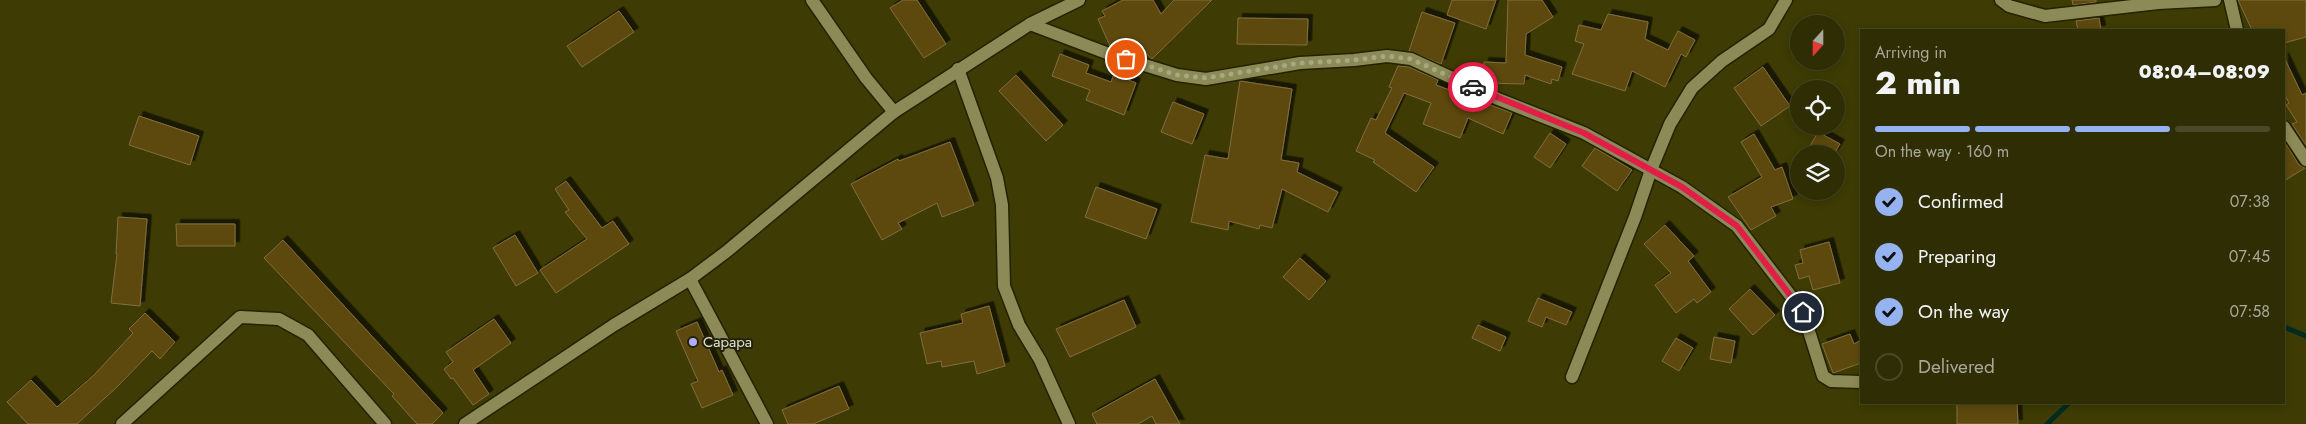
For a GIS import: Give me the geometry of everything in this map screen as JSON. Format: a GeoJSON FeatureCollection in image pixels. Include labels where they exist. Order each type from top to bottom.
{"type":"FeatureCollection","features":[{"type":"Feature","properties":{"kind":"street"},"geometry":{"type":"LineString","coordinates":[[812,0],[866,78],[894,112]]}},
{"type":"Feature","properties":{"kind":"street"},"geometry":{"type":"LineString","coordinates":[[465,424],[614,325],[690,279],[726,252],[894,112],[1030,24],[1078,0]]}},
{"type":"Feature","properties":{"kind":"street"},"geometry":{"type":"LineString","coordinates":[[1572,377],[1670,124],[1692,88],[1722,61],[1769,30],[1786,0]]}},
{"type":"Feature","properties":{"kind":"street"},"geometry":{"type":"LineString","coordinates":[[2001,0],[2008,6],[2045,16],[2158,3],[2215,0]]}},
{"type":"Feature","properties":{"kind":"street"},"geometry":{"type":"LineString","coordinates":[[2230,0],[2237,29]]}},
{"type":"Feature","properties":{"kind":"street"},"geometry":{"type":"LineString","coordinates":[[1030,24],[1109,54],[1177,75],[1206,78],[1300,63],[1387,56],[1411,59],[1498,98],[1584,133],[1682,187],[1737,226],[1803,312],[1823,376],[1832,381],[1860,382]]}},
{"type":"Feature","properties":{"kind":"street"},"geometry":{"type":"LineString","coordinates":[[958,69],[997,178],[1002,205],[1004,286],[1019,325],[1040,360],[1069,424]]}},
{"type":"Feature","properties":{"kind":"street"},"geometry":{"type":"LineString","coordinates":[[2285,128],[2306,160]]}},
{"type":"Feature","properties":{"kind":"street"},"geometry":{"type":"LineString","coordinates":[[690,279],[767,424]]}},
{"type":"Feature","properties":{"kind":"street"},"geometry":{"type":"LineString","coordinates":[[122,424],[240,318],[279,319],[308,335],[385,424]]}},
{"type":"Feature","properties":{"kind":"building"},"geometry":{"type":"Polygon","coordinates":[[[903,0],[917,0],[946,44],[924,58],[890,8],[903,0]]]}},
{"type":"Feature","properties":{"kind":"building"},"geometry":{"type":"Polygon","coordinates":[[[1123,0],[1153,0],[1161,14],[1174,0],[1212,0],[1152,59],[1131,39],[1127,51],[1110,46],[1098,19],[1105,16],[1102,11],[1123,0]]]}},
{"type":"Feature","properties":{"kind":"building"},"geometry":{"type":"Polygon","coordinates":[[[1452,0],[1496,0],[1486,29],[1447,15],[1452,0]]]}},
{"type":"Feature","properties":{"kind":"building"},"geometry":{"type":"Polygon","coordinates":[[[1508,0],[1542,0],[1553,17],[1526,34],[1525,55],[1562,67],[1558,81],[1552,79],[1551,84],[1525,75],[1524,84],[1484,83],[1484,62],[1506,63],[1508,0]]]}},
{"type":"Feature","properties":{"kind":"building"},"geometry":{"type":"Polygon","coordinates":[[[2072,0],[2096,0],[2096,2],[2073,5],[2072,0]]]}},
{"type":"Feature","properties":{"kind":"building"},"geometry":{"type":"Polygon","coordinates":[[[2238,0],[2306,0],[2306,37],[2285,43],[2285,29],[2252,29],[2238,0]]]}},
{"type":"Feature","properties":{"kind":"building"},"geometry":{"type":"Polygon","coordinates":[[[619,11],[634,32],[582,67],[567,46],[619,11]]]}},
{"type":"Feature","properties":{"kind":"building"},"geometry":{"type":"Polygon","coordinates":[[[1422,12],[1455,23],[1441,64],[1409,51],[1422,12]]]}},
{"type":"Feature","properties":{"kind":"building"},"geometry":{"type":"Polygon","coordinates":[[[1608,14],[1648,22],[1645,39],[1668,50],[1678,31],[1695,40],[1686,57],[1681,54],[1665,87],[1632,71],[1625,91],[1572,74],[1584,44],[1575,41],[1579,25],[1601,30],[1608,14]]]}},
{"type":"Feature","properties":{"kind":"building"},"geometry":{"type":"Polygon","coordinates":[[[1238,18],[1308,19],[1307,45],[1237,44],[1238,18]]]}},
{"type":"Feature","properties":{"kind":"building"},"geometry":{"type":"Polygon","coordinates":[[[2099,18],[2101,29],[2078,29],[2076,21],[2099,18]]]}},
{"type":"Feature","properties":{"kind":"building"},"geometry":{"type":"Polygon","coordinates":[[[1060,54],[1089,65],[1086,73],[1111,82],[1114,74],[1136,83],[1124,115],[1086,100],[1090,90],[1052,76],[1060,54]]]}},
{"type":"Feature","properties":{"kind":"building"},"geometry":{"type":"Polygon","coordinates":[[[2285,59],[2302,95],[2306,93],[2306,145],[2292,124],[2297,122],[2286,105],[2289,103],[2285,95],[2285,59]]]}},
{"type":"Feature","properties":{"kind":"building"},"geometry":{"type":"Polygon","coordinates":[[[1398,66],[1409,67],[1438,80],[1436,85],[1512,113],[1503,134],[1468,118],[1460,138],[1423,124],[1431,103],[1404,93],[1385,133],[1434,167],[1416,192],[1373,162],[1375,160],[1356,151],[1371,118],[1376,120],[1392,88],[1389,87],[1398,66]]]}},
{"type":"Feature","properties":{"kind":"building"},"geometry":{"type":"Polygon","coordinates":[[[1763,67],[1790,106],[1761,126],[1734,88],[1763,67]]]}},
{"type":"Feature","properties":{"kind":"building"},"geometry":{"type":"Polygon","coordinates":[[[1016,75],[1063,125],[1046,141],[999,91],[1016,75]]]}},
{"type":"Feature","properties":{"kind":"building"},"geometry":{"type":"Polygon","coordinates":[[[1240,81],[1292,89],[1281,160],[1299,163],[1297,172],[1338,192],[1328,212],[1282,189],[1272,228],[1260,225],[1259,229],[1229,221],[1228,230],[1191,222],[1205,155],[1228,159],[1240,81]]]}},
{"type":"Feature","properties":{"kind":"building"},"geometry":{"type":"Polygon","coordinates":[[[1173,102],[1204,114],[1192,144],[1161,132],[1173,102]]]}},
{"type":"Feature","properties":{"kind":"building"},"geometry":{"type":"Polygon","coordinates":[[[139,116],[199,136],[190,165],[129,145],[139,116]]]}},
{"type":"Feature","properties":{"kind":"building"},"geometry":{"type":"Polygon","coordinates":[[[1550,133],[1566,144],[1550,168],[1534,157],[1550,133]]]}},
{"type":"Feature","properties":{"kind":"building"},"geometry":{"type":"Polygon","coordinates":[[[1754,134],[1775,170],[1782,167],[1790,190],[1790,200],[1771,207],[1776,216],[1751,230],[1728,197],[1762,177],[1741,142],[1754,134]]]}},
{"type":"Feature","properties":{"kind":"building"},"geometry":{"type":"Polygon","coordinates":[[[1816,135],[1824,135],[1840,144],[1839,145],[1811,145],[1816,135]]]}},
{"type":"Feature","properties":{"kind":"building"},"geometry":{"type":"Polygon","coordinates":[[[950,142],[974,205],[942,217],[937,203],[898,223],[902,229],[882,240],[851,184],[898,159],[899,161],[950,142]]]}},
{"type":"Feature","properties":{"kind":"building"},"geometry":{"type":"Polygon","coordinates":[[[2285,143],[2299,165],[2305,168],[2285,180],[2285,143]]]}},
{"type":"Feature","properties":{"kind":"building"},"geometry":{"type":"Polygon","coordinates":[[[1595,148],[1632,170],[1617,191],[1582,166],[1595,148]]]}},
{"type":"Feature","properties":{"kind":"building"},"geometry":{"type":"Polygon","coordinates":[[[566,181],[602,228],[613,221],[629,244],[556,293],[540,270],[587,239],[565,212],[569,210],[555,189],[566,181]]]}},
{"type":"Feature","properties":{"kind":"building"},"geometry":{"type":"Polygon","coordinates":[[[1096,187],[1157,209],[1146,239],[1085,217],[1096,187]]]}},
{"type":"Feature","properties":{"kind":"building"},"geometry":{"type":"Polygon","coordinates":[[[118,217],[147,219],[140,306],[111,303],[117,254],[118,217]]]}},
{"type":"Feature","properties":{"kind":"building"},"geometry":{"type":"Polygon","coordinates":[[[176,224],[235,224],[235,246],[177,246],[176,224]]]}},
{"type":"Feature","properties":{"kind":"building"},"geometry":{"type":"Polygon","coordinates":[[[1665,225],[1694,256],[1688,261],[1711,292],[1697,303],[1694,299],[1676,313],[1655,285],[1671,273],[1644,244],[1665,225]]]}},
{"type":"Feature","properties":{"kind":"building"},"geometry":{"type":"Polygon","coordinates":[[[515,235],[538,273],[516,286],[493,248],[515,235]]]}},
{"type":"Feature","properties":{"kind":"building"},"geometry":{"type":"Polygon","coordinates":[[[283,240],[443,413],[432,424],[417,424],[392,396],[394,394],[264,258],[283,240]]]}},
{"type":"Feature","properties":{"kind":"building"},"geometry":{"type":"Polygon","coordinates":[[[1829,242],[1840,283],[1813,290],[1809,276],[1799,279],[1795,265],[1803,263],[1800,250],[1829,242]]]}},
{"type":"Feature","properties":{"kind":"building"},"geometry":{"type":"Polygon","coordinates":[[[1300,258],[1326,281],[1309,300],[1283,277],[1300,258]]]}},
{"type":"Feature","properties":{"kind":"building"},"geometry":{"type":"Polygon","coordinates":[[[1750,289],[1775,315],[1753,335],[1729,309],[1750,289]]]}},
{"type":"Feature","properties":{"kind":"building"},"geometry":{"type":"Polygon","coordinates":[[[1538,298],[1572,312],[1566,325],[1546,317],[1542,327],[1528,321],[1538,298]]]}},
{"type":"Feature","properties":{"kind":"building"},"geometry":{"type":"Polygon","coordinates":[[[1124,300],[1136,327],[1070,357],[1056,329],[1124,300]]]}},
{"type":"Feature","properties":{"kind":"building"},"geometry":{"type":"Polygon","coordinates":[[[989,306],[1005,366],[977,374],[974,361],[942,367],[941,361],[927,364],[920,333],[963,323],[961,314],[989,306]]]}},
{"type":"Feature","properties":{"kind":"building"},"geometry":{"type":"Polygon","coordinates":[[[145,313],[175,342],[160,359],[152,351],[77,424],[28,424],[7,402],[31,380],[57,407],[94,375],[133,333],[129,329],[145,313]]]}},
{"type":"Feature","properties":{"kind":"building"},"geometry":{"type":"Polygon","coordinates":[[[494,319],[511,343],[473,370],[489,394],[473,405],[444,369],[453,362],[446,352],[494,319]]]}},
{"type":"Feature","properties":{"kind":"building"},"geometry":{"type":"Polygon","coordinates":[[[697,322],[719,372],[722,370],[733,395],[702,408],[691,384],[698,381],[676,331],[697,322]]]}},
{"type":"Feature","properties":{"kind":"building"},"geometry":{"type":"Polygon","coordinates":[[[1478,325],[1506,337],[1500,351],[1472,338],[1478,325]]]}},
{"type":"Feature","properties":{"kind":"building"},"geometry":{"type":"Polygon","coordinates":[[[1850,334],[1854,344],[1860,341],[1860,363],[1833,373],[1822,344],[1850,334]]]}},
{"type":"Feature","properties":{"kind":"building"},"geometry":{"type":"Polygon","coordinates":[[[1714,337],[1735,341],[1731,363],[1710,359],[1714,337]]]}},
{"type":"Feature","properties":{"kind":"building"},"geometry":{"type":"Polygon","coordinates":[[[1676,338],[1693,348],[1679,371],[1662,361],[1676,338]]]}},
{"type":"Feature","properties":{"kind":"building"},"geometry":{"type":"Polygon","coordinates":[[[1155,379],[1180,424],[1156,424],[1152,416],[1138,424],[1097,424],[1092,414],[1155,379]]]}},
{"type":"Feature","properties":{"kind":"building"},"geometry":{"type":"Polygon","coordinates":[[[839,386],[849,409],[813,424],[788,424],[782,410],[839,386]]]}},
{"type":"Feature","properties":{"kind":"building"},"geometry":{"type":"Polygon","coordinates":[[[1957,404],[2017,404],[2018,424],[1957,424],[1957,404]]]}},
{"type":"Feature","properties":{"kind":"waterway"},"geometry":{"type":"LineString","coordinates":[[2285,327],[2306,336]]}},
{"type":"Feature","properties":{"kind":"waterway"},"geometry":{"type":"LineString","coordinates":[[2047,424],[2068,404]]}},
{"type":"Feature","properties":{"kind":"way so far"},"geometry":{"type":"LineString","coordinates":[[1126,59],[1177,75],[1206,78],[1300,63],[1387,56],[1411,59],[1473,87]]}},
{"type":"Feature","properties":{"kind":"place","name":"Capapa"},"geometry":{"type":"Point","coordinates":[693,342]}},
{"type":"Feature","properties":{"kind":"route"},"geometry":{"type":"LineString","coordinates":[[1473,87],[1584,133],[1682,187],[1737,226],[1803,312]]}}]}
